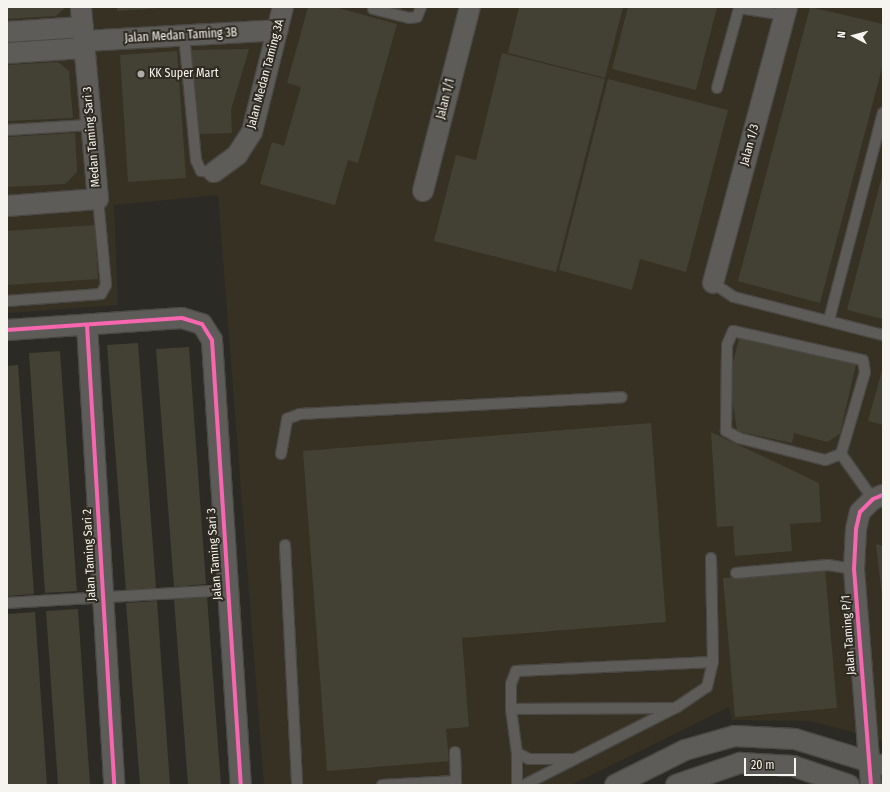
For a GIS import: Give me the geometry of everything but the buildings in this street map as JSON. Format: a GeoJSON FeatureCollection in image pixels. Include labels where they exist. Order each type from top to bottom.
{"type":"FeatureCollection","features":[{"type":"Feature","properties":{"kind":"street","name":"Medan Taming Sari 3"},"geometry":{"type":"LineString","coordinates":[[7,206],[98,199],[89,125],[81,7]]}},
{"type":"Feature","properties":{"kind":"street","name":"Jalan Medan Taming 3A"},"geometry":{"type":"LineString","coordinates":[[214,172],[237,155],[252,132],[283,7]]}},
{"type":"Feature","properties":{"kind":"street","name":"Jalan 1/1"},"geometry":{"type":"LineString","coordinates":[[423,191],[470,7]]}},
{"type":"Feature","properties":{"kind":"street","name":"Jalan 1/3"},"geometry":{"type":"LineString","coordinates":[[713,283],[786,11]]}},
{"type":"Feature","properties":{"kind":"street","name":"Jalan Medan Taming 3B"},"geometry":{"type":"LineString","coordinates":[[84,39],[184,36],[278,30]]}},
{"type":"Feature","properties":{"kind":"street"},"geometry":{"type":"LineString","coordinates":[[7,32],[84,39]]}},
{"type":"Feature","properties":{"kind":"street"},"geometry":{"type":"LineString","coordinates":[[7,53],[84,39]]}},
{"type":"Feature","properties":{"kind":"street","name":"Jalan Taming Sari 3"},"geometry":{"type":"LineString","coordinates":[[87,325],[182,318],[202,324],[212,340],[227,590],[241,785]]}},
{"type":"Feature","properties":{"kind":"street"},"geometry":{"type":"LineString","coordinates":[[7,330],[87,325]]}},
{"type":"Feature","properties":{"kind":"street","name":"Jalan Taming Sari 2"},"geometry":{"type":"LineString","coordinates":[[87,325],[114,785]]}},
{"type":"Feature","properties":{"kind":"street","name":"Jalan Taming P/1"},"geometry":{"type":"LineString","coordinates":[[871,785],[876,764],[854,569],[857,523],[860,512],[878,497]]}},
{"type":"Feature","properties":{"kind":"street"},"geometry":{"type":"LineString","coordinates":[[615,785],[685,750],[734,736],[795,739],[876,764]]}},
{"type":"Feature","properties":{"kind":"street"},"geometry":{"type":"LineString","coordinates":[[676,785],[740,762],[793,766],[849,785]]}},
{"type":"Feature","properties":{"kind":"lane"},"geometry":{"type":"LineString","coordinates":[[373,9],[409,18],[416,17],[421,7]]}},
{"type":"Feature","properties":{"kind":"lane"},"geometry":{"type":"LineString","coordinates":[[717,88],[739,8],[786,11]]}},
{"type":"Feature","properties":{"kind":"lane"},"geometry":{"type":"LineString","coordinates":[[184,36],[196,160],[200,171],[214,172]]}},
{"type":"Feature","properties":{"kind":"lane"},"geometry":{"type":"LineString","coordinates":[[829,320],[883,113]]}},
{"type":"Feature","properties":{"kind":"lane"},"geometry":{"type":"LineString","coordinates":[[7,130],[89,125]]}},
{"type":"Feature","properties":{"kind":"lane"},"geometry":{"type":"LineString","coordinates":[[7,301],[101,294],[106,285],[98,199]]}},
{"type":"Feature","properties":{"kind":"lane"},"geometry":{"type":"LineString","coordinates":[[713,283],[734,297],[883,335]]}},
{"type":"Feature","properties":{"kind":"lane"},"geometry":{"type":"LineString","coordinates":[[733,332],[864,360],[864,372],[840,454],[825,460],[738,438],[726,430],[727,345],[733,332]]}},
{"type":"Feature","properties":{"kind":"lane"},"geometry":{"type":"LineString","coordinates":[[281,454],[286,419],[300,414],[622,397]]}},
{"type":"Feature","properties":{"kind":"lane"},"geometry":{"type":"LineString","coordinates":[[840,454],[878,497]]}},
{"type":"Feature","properties":{"kind":"lane"},"geometry":{"type":"LineString","coordinates":[[285,544],[297,785]]}},
{"type":"Feature","properties":{"kind":"lane"},"geometry":{"type":"LineString","coordinates":[[524,785],[677,708],[707,687],[713,662],[711,558]]}},
{"type":"Feature","properties":{"kind":"lane"},"geometry":{"type":"LineString","coordinates":[[736,573],[828,565],[854,569]]}},
{"type":"Feature","properties":{"kind":"lane"},"geometry":{"type":"LineString","coordinates":[[7,603],[227,590]]}},
{"type":"Feature","properties":{"kind":"lane"},"geometry":{"type":"LineString","coordinates":[[517,785],[517,753],[511,709],[511,684],[516,671],[527,668],[713,662]]}},
{"type":"Feature","properties":{"kind":"lane"},"geometry":{"type":"LineString","coordinates":[[511,709],[677,708]]}},
{"type":"Feature","properties":{"kind":"lane"},"geometry":{"type":"LineString","coordinates":[[382,785],[456,783],[456,752]]}},
{"type":"Feature","properties":{"kind":"lane"},"geometry":{"type":"LineString","coordinates":[[517,753],[529,759],[574,759]]}},
{"type":"Feature","properties":{"kind":"shaded area"},"geometry":{"type":"Polygon","coordinates":[[[7,7],[883,7],[883,740],[810,721],[732,720],[729,707],[571,785],[264,785],[218,195],[114,205],[118,305],[7,313],[7,7]]]}},
{"type":"Feature","properties":{"kind":"cycle path"},"geometry":{"type":"LineString","coordinates":[[7,330],[182,318],[202,324],[212,340],[241,785]]}},
{"type":"Feature","properties":{"kind":"cycle path"},"geometry":{"type":"LineString","coordinates":[[87,325],[114,785]]}},
{"type":"Feature","properties":{"kind":"cycle path"},"geometry":{"type":"LineString","coordinates":[[871,785],[854,569],[856,529],[860,512],[873,499],[883,495]]}},
{"type":"Feature","properties":{"kind":"place","name":"KK Super Mart"},"geometry":{"type":"Point","coordinates":[141,74]}}]}
